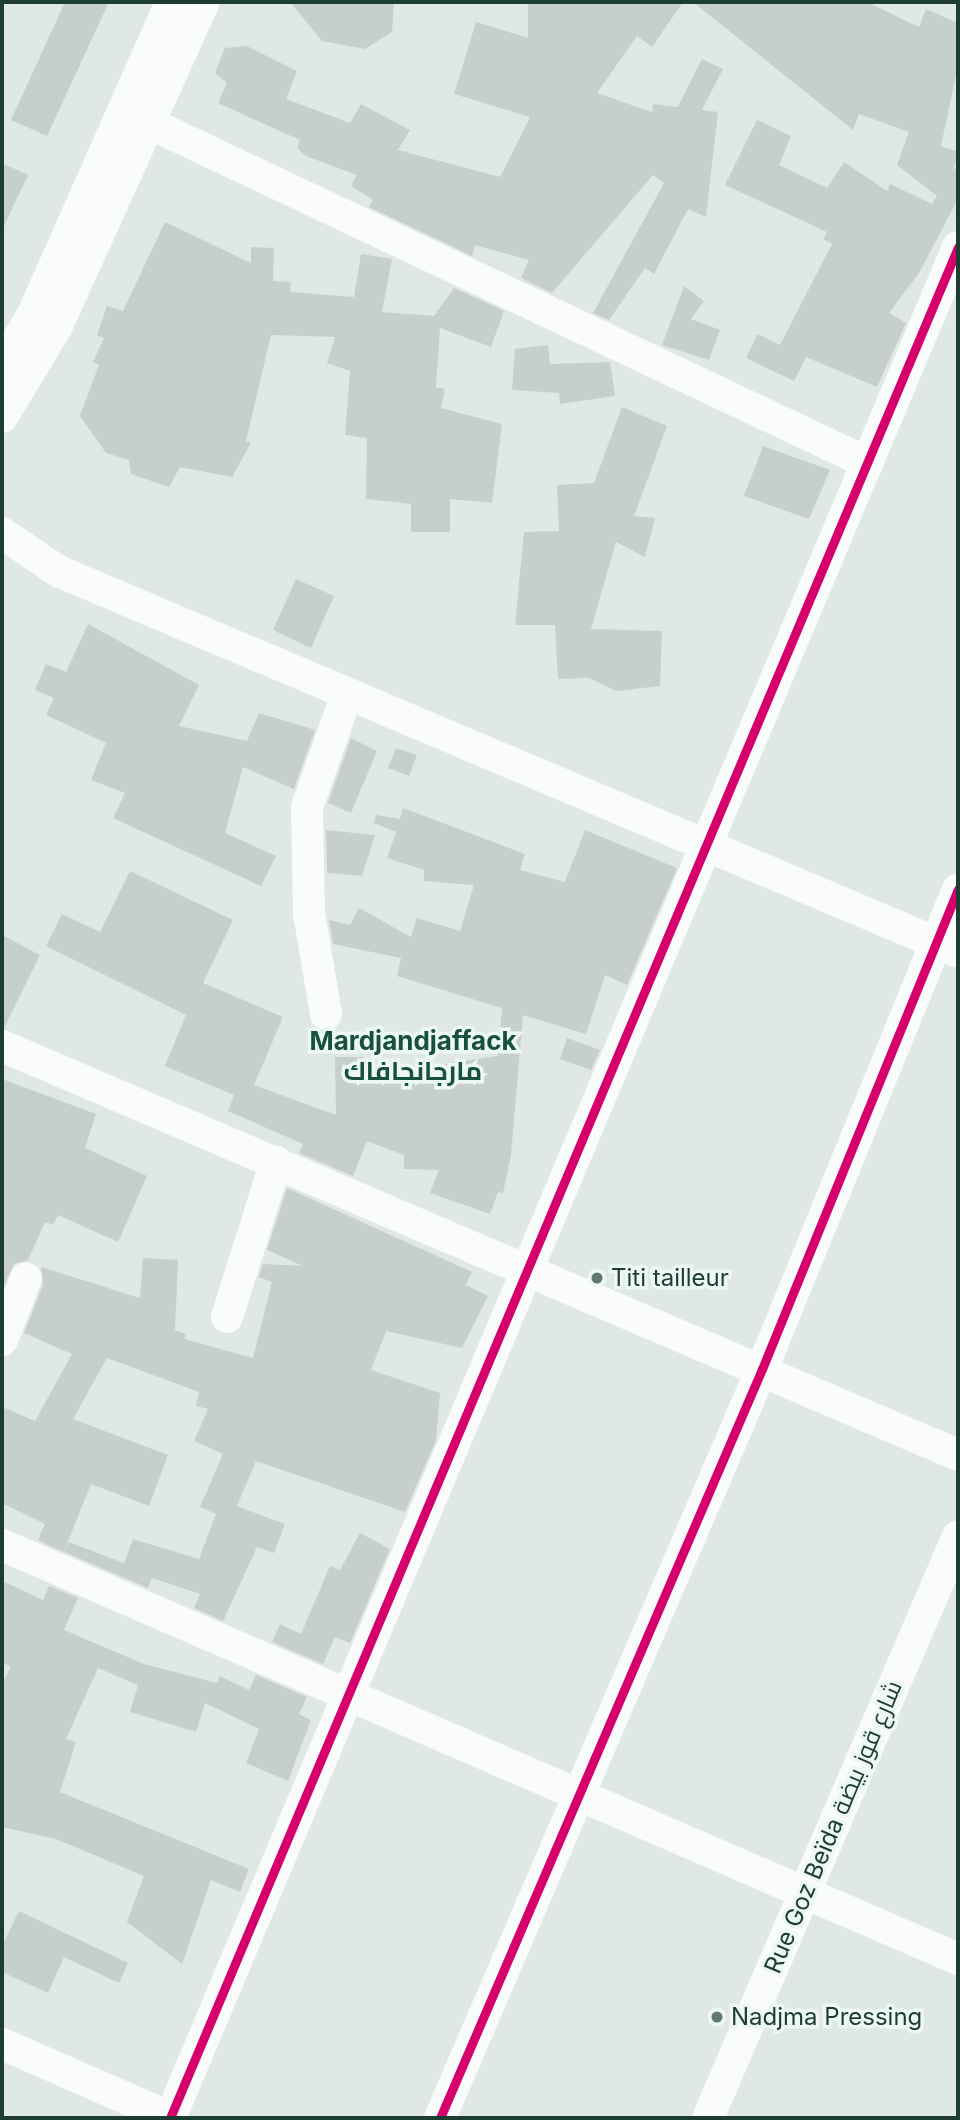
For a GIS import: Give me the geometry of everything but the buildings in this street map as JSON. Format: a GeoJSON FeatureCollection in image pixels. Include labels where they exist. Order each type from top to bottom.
{"type":"FeatureCollection","features":[{"type":"Feature","properties":{"kind":"street"},"geometry":{"type":"LineString","coordinates":[[2,366],[33,314],[171,2]]}},
{"type":"Feature","properties":{"kind":"street"},"geometry":{"type":"LineString","coordinates":[[2,417],[56,328],[204,2]]}},
{"type":"Feature","properties":{"kind":"street"},"geometry":{"type":"LineString","coordinates":[[149,123],[868,463]]}},
{"type":"Feature","properties":{"kind":"street"},"geometry":{"type":"LineString","coordinates":[[2,2044],[170,2118],[531,1269],[958,247]]}},
{"type":"Feature","properties":{"kind":"street"},"geometry":{"type":"LineString","coordinates":[[2,533],[58,571],[947,947]]}},
{"type":"Feature","properties":{"kind":"street"},"geometry":{"type":"LineString","coordinates":[[326,1014],[309,914],[307,807],[347,694]]}},
{"type":"Feature","properties":{"kind":"street"},"geometry":{"type":"LineString","coordinates":[[440,2118],[762,1369],[947,947],[958,889]]}},
{"type":"Feature","properties":{"kind":"street"},"geometry":{"type":"LineString","coordinates":[[2,1046],[531,1269],[958,1455]]}},
{"type":"Feature","properties":{"kind":"street"},"geometry":{"type":"LineString","coordinates":[[227,1317],[276,1162]]}},
{"type":"Feature","properties":{"kind":"street"},"geometry":{"type":"LineString","coordinates":[[2,1340],[26,1278]]}},
{"type":"Feature","properties":{"kind":"street","name":"Rue Goz Beïda شارع قوز بيضة"},"geometry":{"type":"LineString","coordinates":[[708,2118],[958,1535]]}},
{"type":"Feature","properties":{"kind":"street"},"geometry":{"type":"LineString","coordinates":[[2,1545],[958,1959]]}},
{"type":"Feature","properties":{"kind":"cycle path"},"geometry":{"type":"LineString","coordinates":[[170,2118],[958,247]]}},
{"type":"Feature","properties":{"kind":"cycle path"},"geometry":{"type":"LineString","coordinates":[[440,2118],[762,1369],[958,889]]}},
{"type":"Feature","properties":{"kind":"place","name":"Titi tailleur"},"geometry":{"type":"Point","coordinates":[597,1278]}},
{"type":"Feature","properties":{"kind":"place","name":"Nadjma Pressing"},"geometry":{"type":"Point","coordinates":[717,2017]}},
{"type":"Feature","properties":{"kind":"district","name":"Mardjandjaffack مارجانجافاك"},"geometry":{"type":"Point","coordinates":[413,1056]}}]}
